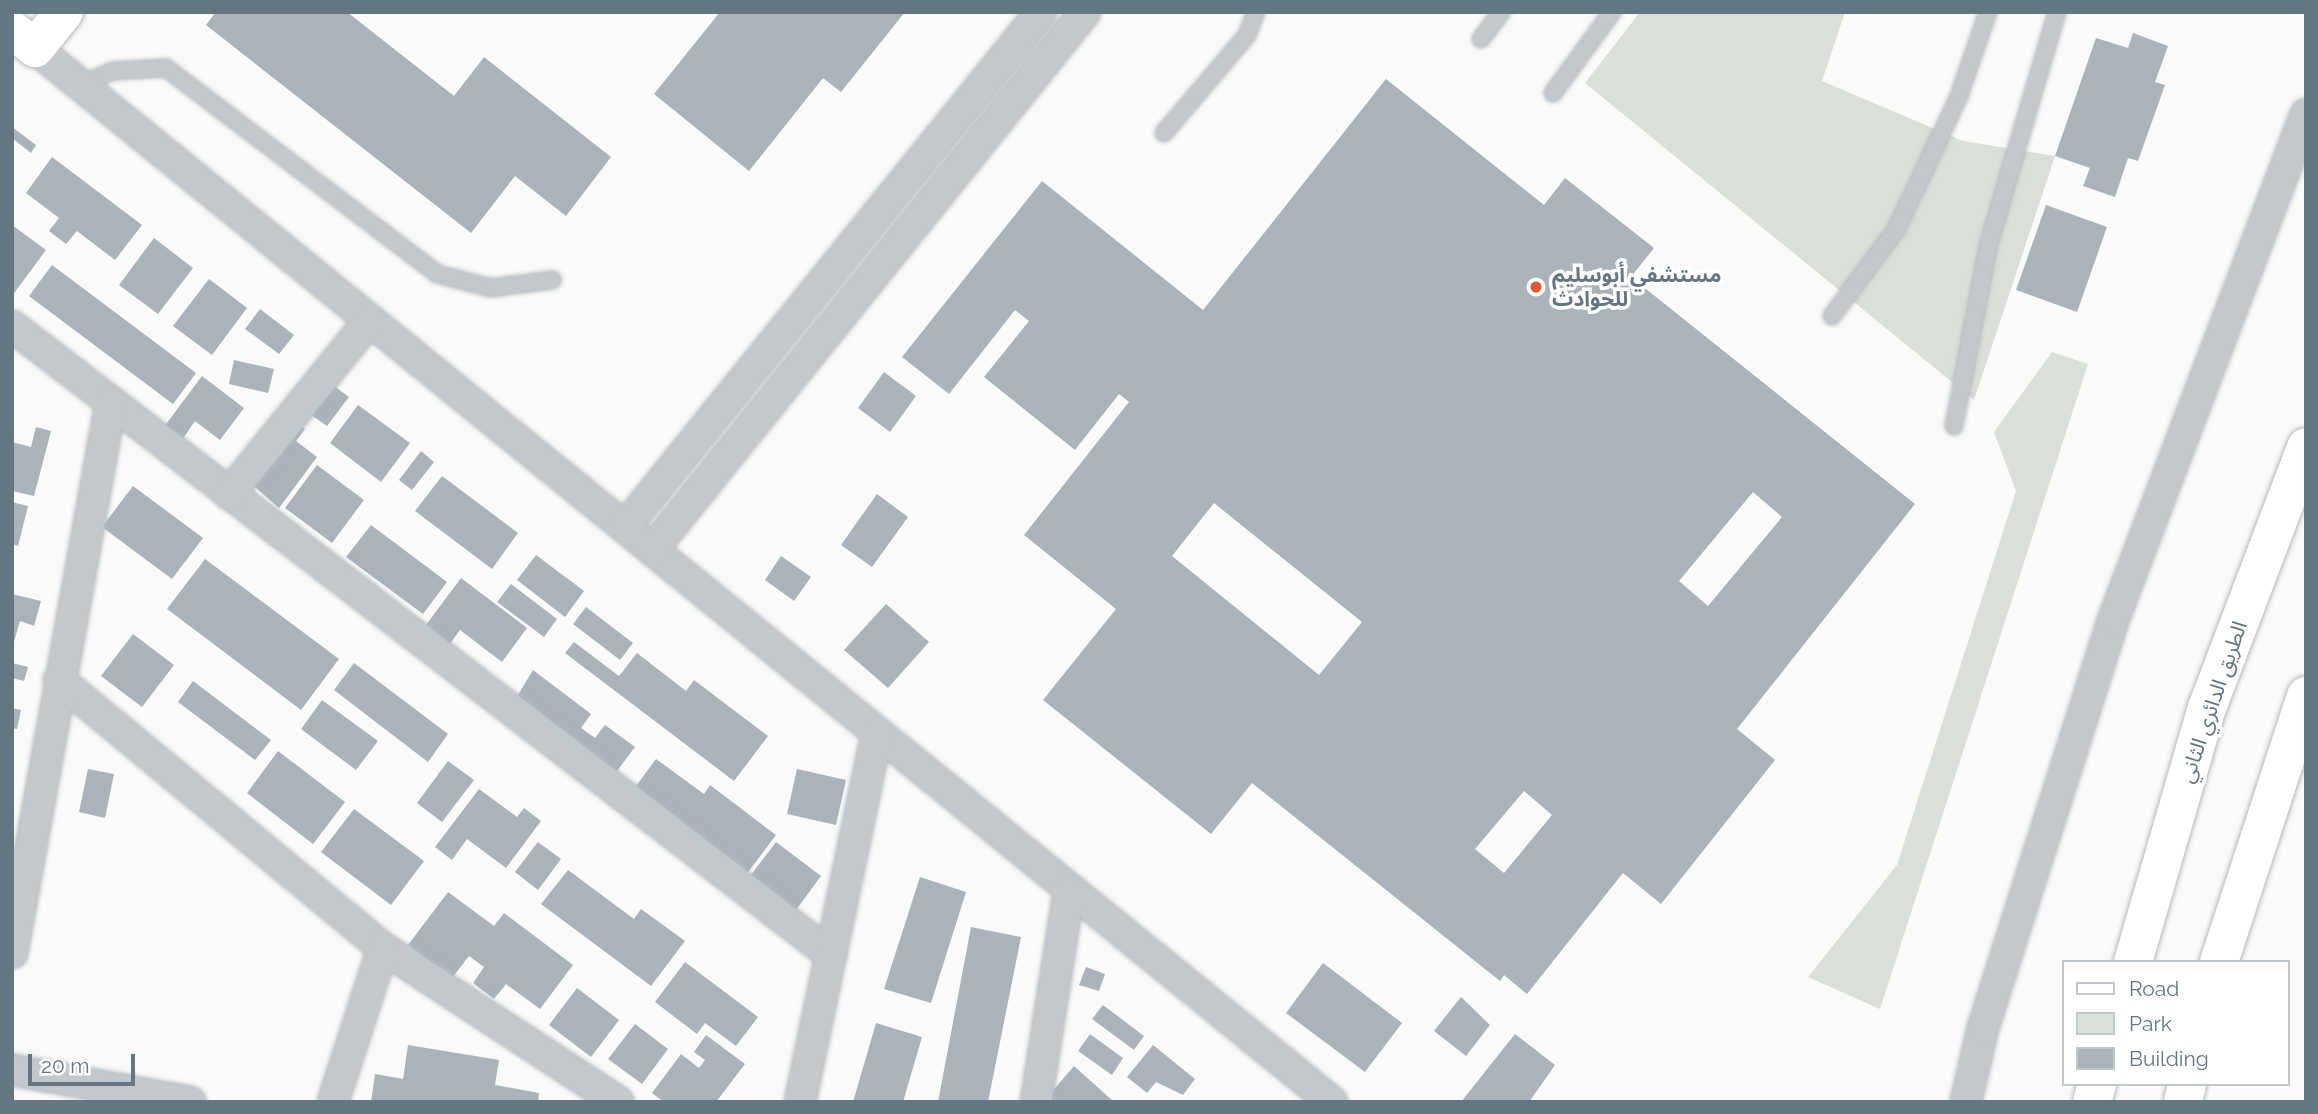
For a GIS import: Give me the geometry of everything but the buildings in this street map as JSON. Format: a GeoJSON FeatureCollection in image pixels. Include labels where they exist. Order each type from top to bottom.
{"type":"FeatureCollection","features":[{"type":"Feature","properties":{"kind":"main road"},"geometry":{"type":"LineString","coordinates":[[24,39],[64,12]]}},
{"type":"Feature","properties":{"kind":"main road","name":"الطريق الدائري الثاني"},"geometry":{"type":"LineString","coordinates":[[2134,960],[2207,708],[2306,447]]}},
{"type":"Feature","properties":{"kind":"main road"},"geometry":{"type":"LineString","coordinates":[[2219,960],[2306,696]]}},
{"type":"Feature","properties":{"kind":"street"},"geometry":{"type":"LineString","coordinates":[[625,527],[1041,12]]}},
{"type":"Feature","properties":{"kind":"street"},"geometry":{"type":"LineString","coordinates":[[653,549],[1085,12]]}},
{"type":"Feature","properties":{"kind":"street"},"geometry":{"type":"LineString","coordinates":[[24,39],[653,549],[876,737],[1332,1102]]}},
{"type":"Feature","properties":{"kind":"street"},"geometry":{"type":"LineString","coordinates":[[1966,1102],[1983,1028],[2114,618],[2306,114]]}},
{"type":"Feature","properties":{"kind":"street"},"geometry":{"type":"LineString","coordinates":[[2250,266],[2306,166]]}},
{"type":"Feature","properties":{"kind":"street"},"geometry":{"type":"LineString","coordinates":[[229,494],[370,320]]}},
{"type":"Feature","properties":{"kind":"street"},"geometry":{"type":"LineString","coordinates":[[12,326],[831,955]]}},
{"type":"Feature","properties":{"kind":"street"},"geometry":{"type":"LineString","coordinates":[[786,327],[812,351]]}},
{"type":"Feature","properties":{"kind":"street"},"geometry":{"type":"LineString","coordinates":[[12,953],[111,402]]}},
{"type":"Feature","properties":{"kind":"street"},"geometry":{"type":"LineString","coordinates":[[59,680],[383,948],[583,1089],[618,1102]]}},
{"type":"Feature","properties":{"kind":"street"},"geometry":{"type":"LineString","coordinates":[[800,1102],[876,737]]}},
{"type":"Feature","properties":{"kind":"street"},"geometry":{"type":"LineString","coordinates":[[1036,1102],[1069,891]]}},
{"type":"Feature","properties":{"kind":"street"},"geometry":{"type":"LineString","coordinates":[[333,1102],[383,948]]}},
{"type":"Feature","properties":{"kind":"street"},"geometry":{"type":"LineString","coordinates":[[12,1070],[190,1102]]}},
{"type":"Feature","properties":{"kind":"lane"},"geometry":{"type":"LineString","coordinates":[[1164,133],[1247,35],[1256,12]]}},
{"type":"Feature","properties":{"kind":"lane"},"geometry":{"type":"LineString","coordinates":[[1481,39],[1501,12]]}},
{"type":"Feature","properties":{"kind":"lane"},"geometry":{"type":"LineString","coordinates":[[1553,93],[1612,12]]}},
{"type":"Feature","properties":{"kind":"lane"},"geometry":{"type":"LineString","coordinates":[[1832,316],[1897,228],[1959,96],[1988,12]]}},
{"type":"Feature","properties":{"kind":"lane"},"geometry":{"type":"LineString","coordinates":[[1954,426],[1989,243],[2057,12]]}},
{"type":"Feature","properties":{"kind":"lane"},"geometry":{"type":"LineString","coordinates":[[81,85],[113,71],[166,68],[438,274],[491,288],[552,280]]}},
{"type":"Feature","properties":{"kind":"green space"},"geometry":{"type":"Polygon","coordinates":[[[1640,12],[1845,12],[1822,81],[1963,141],[2055,156],[1974,400],[1585,83],[1640,12]]]}},
{"type":"Feature","properties":{"kind":"green space"},"geometry":{"type":"Polygon","coordinates":[[[2052,352],[2088,364],[1880,1009],[1808,977],[1897,865],[2016,491],[1994,432],[2052,352]]]}},
{"type":"Feature","properties":{"kind":"place","name":"مستشفي أبوسليم للحوادث"},"geometry":{"type":"Point","coordinates":[1536,287]}}]}
